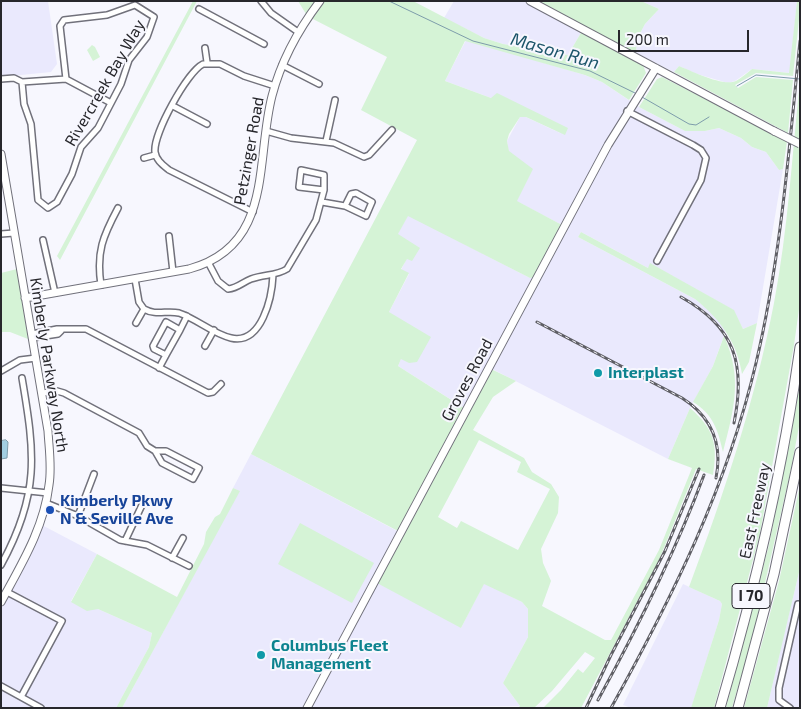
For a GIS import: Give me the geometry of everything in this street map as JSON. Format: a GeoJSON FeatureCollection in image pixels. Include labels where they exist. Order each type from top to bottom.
{"type":"FeatureCollection","features":[{"type":"Feature","properties":{"kind":"highway","name":"East Freeway"},"geometry":{"type":"LineString","coordinates":[[720,708],[765,538],[783,449],[800,347]]}},
{"type":"Feature","properties":{"kind":"highway","name":"East Freeway"},"geometry":{"type":"LineString","coordinates":[[738,708],[774,574],[800,452]]}},
{"type":"Feature","properties":{"kind":"street"},"geometry":{"type":"LineString","coordinates":[[261,1],[271,13],[298,32]]}},
{"type":"Feature","properties":{"kind":"street","name":"Petzinger Road"},"geometry":{"type":"LineString","coordinates":[[25,298],[173,272],[208,262],[232,245],[246,228],[253,213],[258,192],[266,131],[275,86],[282,65],[298,32],[320,1]]}},
{"type":"Feature","properties":{"kind":"street"},"geometry":{"type":"LineString","coordinates":[[530,1],[800,144]]}},
{"type":"Feature","properties":{"kind":"street","name":"Rivercreek Bay Way"},"geometry":{"type":"LineString","coordinates":[[22,82],[24,104],[31,124],[38,200],[48,208],[51,208],[57,202],[72,174],[81,147],[98,128],[121,84],[129,60],[143,42],[155,20],[152,14],[135,5],[107,15],[64,20],[60,26],[66,79]]}},
{"type":"Feature","properties":{"kind":"street"},"geometry":{"type":"LineString","coordinates":[[199,9],[264,44]]}},
{"type":"Feature","properties":{"kind":"street"},"geometry":{"type":"LineString","coordinates":[[205,48],[207,62]]}},
{"type":"Feature","properties":{"kind":"street"},"geometry":{"type":"LineString","coordinates":[[253,213],[169,170],[161,164],[155,155],[156,139],[192,73],[207,62],[220,64],[244,76],[275,86]]}},
{"type":"Feature","properties":{"kind":"street"},"geometry":{"type":"LineString","coordinates":[[282,65],[319,84]]}},
{"type":"Feature","properties":{"kind":"street","name":"Groves Road"},"geometry":{"type":"LineString","coordinates":[[307,708],[627,111],[656,68]]}},
{"type":"Feature","properties":{"kind":"street"},"geometry":{"type":"LineString","coordinates":[[1,79],[14,78],[22,82],[66,79],[111,103]]}},
{"type":"Feature","properties":{"kind":"street"},"geometry":{"type":"LineString","coordinates":[[326,141],[335,100]]}},
{"type":"Feature","properties":{"kind":"street"},"geometry":{"type":"LineString","coordinates":[[173,106],[207,124]]}},
{"type":"Feature","properties":{"kind":"street"},"geometry":{"type":"LineString","coordinates":[[627,111],[693,145],[701,150],[706,158],[701,180],[657,261]]}},
{"type":"Feature","properties":{"kind":"street"},"geometry":{"type":"LineString","coordinates":[[266,131],[292,138],[326,141],[364,157],[369,155],[392,130]]}},
{"type":"Feature","properties":{"kind":"street","name":"Kimberly Parkway North"},"geometry":{"type":"LineString","coordinates":[[1,154],[42,393],[50,463],[46,503],[32,544],[1,602]]}},
{"type":"Feature","properties":{"kind":"street"},"geometry":{"type":"LineString","coordinates":[[144,158],[155,155]]}},
{"type":"Feature","properties":{"kind":"street"},"geometry":{"type":"LineString","coordinates":[[208,262],[218,281],[228,288],[234,288],[259,276],[273,275],[288,269],[316,220],[324,190],[324,175],[300,170],[298,187],[324,190]]}},
{"type":"Feature","properties":{"kind":"street"},"geometry":{"type":"LineString","coordinates":[[322,202],[345,206],[364,216],[368,215],[373,204],[354,192],[345,206]]}},
{"type":"Feature","properties":{"kind":"street"},"geometry":{"type":"LineString","coordinates":[[101,285],[99,265],[101,244],[118,208]]}},
{"type":"Feature","properties":{"kind":"street"},"geometry":{"type":"LineString","coordinates":[[1,234],[14,232]]}},
{"type":"Feature","properties":{"kind":"street"},"geometry":{"type":"LineString","coordinates":[[169,236],[173,272]]}},
{"type":"Feature","properties":{"kind":"street"},"geometry":{"type":"LineString","coordinates":[[43,240],[55,293]]}},
{"type":"Feature","properties":{"kind":"street"},"geometry":{"type":"LineString","coordinates":[[135,278],[139,302],[144,309],[156,314],[170,312],[187,316],[233,339],[251,334],[258,325],[270,299],[273,275]]}},
{"type":"Feature","properties":{"kind":"street"},"geometry":{"type":"LineString","coordinates":[[136,323],[144,309]]}},
{"type":"Feature","properties":{"kind":"street"},"geometry":{"type":"LineString","coordinates":[[159,368],[187,316]]}},
{"type":"Feature","properties":{"kind":"street"},"geometry":{"type":"LineString","coordinates":[[166,355],[154,349],[154,345],[166,322],[180,330]]}},
{"type":"Feature","properties":{"kind":"street"},"geometry":{"type":"LineString","coordinates":[[32,336],[57,330],[86,329],[210,394],[222,384]]}},
{"type":"Feature","properties":{"kind":"street"},"geometry":{"type":"LineString","coordinates":[[205,346],[214,330]]}},
{"type":"Feature","properties":{"kind":"street"},"geometry":{"type":"LineString","coordinates":[[1,371],[20,360],[36,358]]}},
{"type":"Feature","properties":{"kind":"street"},"geometry":{"type":"LineString","coordinates":[[1,565],[18,534],[31,492],[33,473],[32,434],[22,378]]}},
{"type":"Feature","properties":{"kind":"street"},"geometry":{"type":"LineString","coordinates":[[42,393],[57,391],[64,393],[138,433],[147,446],[155,451],[162,463],[193,479],[199,468],[166,451],[155,451]]}},
{"type":"Feature","properties":{"kind":"street"},"geometry":{"type":"LineString","coordinates":[[78,516],[94,474]]}},
{"type":"Feature","properties":{"kind":"street"},"geometry":{"type":"LineString","coordinates":[[1,488],[48,493]]}},
{"type":"Feature","properties":{"kind":"street"},"geometry":{"type":"LineString","coordinates":[[46,503],[78,516],[125,541],[147,545],[189,566]]}},
{"type":"Feature","properties":{"kind":"street"},"geometry":{"type":"LineString","coordinates":[[125,541],[142,506]]}},
{"type":"Feature","properties":{"kind":"street"},"geometry":{"type":"LineString","coordinates":[[172,558],[183,538]]}},
{"type":"Feature","properties":{"kind":"street"},"geometry":{"type":"LineString","coordinates":[[7,592],[62,621],[21,697]]}},
{"type":"Feature","properties":{"kind":"street"},"geometry":{"type":"LineString","coordinates":[[790,708],[779,700],[779,688],[798,604]]}},
{"type":"Feature","properties":{"kind":"street"},"geometry":{"type":"LineString","coordinates":[[1,686],[41,708]]}},
{"type":"Feature","properties":{"kind":"shaded area"},"geometry":{"type":"Polygon","coordinates":[[[1,1],[48,1],[57,64],[51,72],[1,77],[1,1]]]}},
{"type":"Feature","properties":{"kind":"shaded area"},"geometry":{"type":"Polygon","coordinates":[[[454,1],[525,1],[582,31],[568,55],[503,44],[484,38],[444,18],[454,1]]]}},
{"type":"Feature","properties":{"kind":"shaded area"},"geometry":{"type":"Polygon","coordinates":[[[641,1],[797,1],[790,73],[752,69],[735,81],[728,83],[697,74],[679,66],[674,72],[636,53],[637,39],[645,24],[659,9],[641,1]]]}},
{"type":"Feature","properties":{"kind":"shaded area"},"geometry":{"type":"Polygon","coordinates":[[[466,40],[585,75],[602,82],[639,107],[685,131],[705,131],[719,128],[741,138],[752,147],[766,152],[779,170],[783,169],[757,323],[743,329],[733,310],[651,264],[648,268],[581,232],[578,237],[695,299],[710,311],[726,330],[713,366],[690,408],[668,459],[492,369],[469,411],[398,366],[401,359],[389,312],[409,274],[401,270],[407,258],[397,235],[408,215],[530,278],[562,225],[516,201],[507,141],[520,117],[526,117],[564,135],[491,98],[445,81],[466,40]]]}},
{"type":"Feature","properties":{"kind":"shaded area"},"geometry":{"type":"Polygon","coordinates":[[[251,454],[403,534],[461,628],[484,583],[522,602],[528,609],[528,637],[503,683],[520,706],[122,708],[239,491],[233,488],[251,454]]]}},
{"type":"Feature","properties":{"kind":"shaded area"},"geometry":{"type":"Polygon","coordinates":[[[40,524],[97,554],[71,601],[98,609],[152,633],[149,647],[116,708],[1,708],[1,602],[40,524]]]}},
{"type":"Feature","properties":{"kind":"shaded area"},"geometry":{"type":"Polygon","coordinates":[[[800,568],[800,708],[767,708],[782,643],[800,568]]]}},
{"type":"Feature","properties":{"kind":"shaded area"},"geometry":{"type":"Polygon","coordinates":[[[683,584],[720,601],[722,604],[719,620],[692,706],[691,708],[631,708],[623,705],[683,584]]]}},
{"type":"Feature","properties":{"kind":"green space"},"geometry":{"type":"Polygon","coordinates":[[[193,1],[197,1],[60,260],[57,256],[193,1]]]}},
{"type":"Feature","properties":{"kind":"green space"},"geometry":{"type":"Polygon","coordinates":[[[298,1],[316,1],[306,14],[298,1]]]}},
{"type":"Feature","properties":{"kind":"green space"},"geometry":{"type":"Polygon","coordinates":[[[325,1],[413,1],[484,38],[503,44],[568,55],[582,31],[643,65],[646,73],[629,100],[602,82],[585,75],[465,41],[445,81],[491,98],[497,93],[568,128],[565,135],[526,117],[520,117],[509,134],[507,141],[509,151],[533,169],[517,201],[562,225],[534,277],[530,278],[408,216],[398,234],[420,248],[412,261],[407,259],[401,269],[409,273],[389,312],[431,337],[417,362],[409,363],[401,359],[398,366],[464,408],[398,531],[251,454],[417,140],[361,110],[387,57],[311,18],[325,1]]]}},
{"type":"Feature","properties":{"kind":"green space"},"geometry":{"type":"Polygon","coordinates":[[[543,1],[641,1],[659,9],[645,24],[637,39],[636,53],[541,4],[543,1]]]}},
{"type":"Feature","properties":{"kind":"green space"},"geometry":{"type":"Polygon","coordinates":[[[797,1],[800,1],[800,10],[793,76],[756,73],[735,85],[738,88],[756,77],[793,80],[788,133],[674,72],[679,66],[723,82],[736,81],[752,69],[789,73],[797,1]]]}},
{"type":"Feature","properties":{"kind":"green space"},"geometry":{"type":"Polygon","coordinates":[[[92,45],[100,57],[93,61],[87,50],[92,45]]]}},
{"type":"Feature","properties":{"kind":"green space"},"geometry":{"type":"Polygon","coordinates":[[[662,77],[787,141],[783,169],[779,170],[766,152],[752,147],[741,138],[719,128],[705,131],[685,131],[639,107],[657,79],[662,77]]]}},
{"type":"Feature","properties":{"kind":"green space"},"geometry":{"type":"Polygon","coordinates":[[[800,81],[800,302],[794,345],[760,533],[714,708],[691,708],[719,620],[722,604],[720,601],[689,587],[738,447],[766,340],[783,248],[800,81]]]}},
{"type":"Feature","properties":{"kind":"green space"},"geometry":{"type":"Polygon","coordinates":[[[581,232],[648,268],[650,263],[734,310],[743,329],[757,323],[749,362],[742,374],[740,362],[732,341],[720,323],[695,299],[578,237],[581,232]]]}},
{"type":"Feature","properties":{"kind":"green space"},"geometry":{"type":"Polygon","coordinates":[[[17,269],[28,339],[10,332],[1,332],[1,273],[17,269]]]}},
{"type":"Feature","properties":{"kind":"green space"},"geometry":{"type":"Polygon","coordinates":[[[724,336],[733,366],[735,394],[723,452],[714,423],[693,402],[713,366],[724,336]]]}},
{"type":"Feature","properties":{"kind":"green space"},"geometry":{"type":"Polygon","coordinates":[[[491,369],[516,381],[493,397],[473,430],[524,458],[532,472],[551,484],[559,497],[558,513],[541,549],[543,563],[551,581],[542,606],[605,640],[611,640],[659,550],[692,468],[668,459],[690,408],[709,430],[715,454],[713,475],[696,469],[659,560],[581,708],[543,708],[578,669],[583,673],[595,658],[585,652],[552,691],[534,708],[518,708],[520,706],[503,683],[528,637],[528,609],[522,602],[484,584],[461,628],[377,583],[491,369]],[[479,440],[438,517],[457,528],[461,521],[518,550],[550,489],[517,472],[521,462],[479,440]]]}},
{"type":"Feature","properties":{"kind":"green space"},"geometry":{"type":"Polygon","coordinates":[[[800,385],[800,421],[791,469],[752,640],[732,708],[726,708],[769,545],[800,385]]]}},
{"type":"Feature","properties":{"kind":"green space"},"geometry":{"type":"Polygon","coordinates":[[[800,485],[800,568],[767,708],[744,708],[779,581],[800,485]]]}},
{"type":"Feature","properties":{"kind":"green space"},"geometry":{"type":"Polygon","coordinates":[[[233,488],[240,491],[122,708],[116,708],[149,647],[152,633],[98,609],[87,611],[71,602],[97,554],[177,597],[204,544],[206,532],[215,517],[220,514],[233,488]]]}},
{"type":"Feature","properties":{"kind":"green space"},"geometry":{"type":"Polygon","coordinates":[[[300,523],[374,563],[352,603],[278,564],[300,523]]]}},
{"type":"Feature","properties":{"kind":"water"},"geometry":{"type":"Polygon","coordinates":[[[6,440],[8,442],[7,458],[1,459],[1,441],[6,440]]]}},
{"type":"Feature","properties":{"kind":"waterway","name":"Mason Run"},"geometry":{"type":"LineString","coordinates":[[389,1],[473,41],[590,71],[637,94]]}},
{"type":"Feature","properties":{"kind":"waterway","name":"Mason Run"},"geometry":{"type":"LineString","coordinates":[[737,86],[756,75],[800,79]]}},
{"type":"Feature","properties":{"kind":"waterway","name":"Mason Run"},"geometry":{"type":"LineString","coordinates":[[642,97],[689,124],[696,125],[709,117]]}},
{"type":"Feature","properties":{"kind":"railway"},"geometry":{"type":"LineString","coordinates":[[611,708],[634,667],[696,541],[730,454],[744,409],[765,323],[772,283],[788,162],[800,41]]}},
{"type":"Feature","properties":{"kind":"railway"},"geometry":{"type":"LineString","coordinates":[[681,297],[714,321],[725,334],[732,349],[737,365],[738,383],[734,423]]}},
{"type":"Feature","properties":{"kind":"railway"},"geometry":{"type":"LineString","coordinates":[[537,322],[692,405],[708,422],[713,432],[718,453],[716,478]]}},
{"type":"Feature","properties":{"kind":"railway"},"geometry":{"type":"LineString","coordinates":[[586,708],[665,551],[699,469]]}},
{"type":"Feature","properties":{"kind":"railway"},"geometry":{"type":"LineString","coordinates":[[598,700],[655,589],[681,533],[704,475]]}},
{"type":"Feature","properties":{"kind":"place","name":"Interplast"},"geometry":{"type":"Point","coordinates":[598,373]}},
{"type":"Feature","properties":{"kind":"place","name":"Kimberly Pkwy N & Seville Ave"},"geometry":{"type":"Point","coordinates":[50,510]}},
{"type":"Feature","properties":{"kind":"place","name":"Columbus Fleet Management"},"geometry":{"type":"Point","coordinates":[261,655]}}]}
